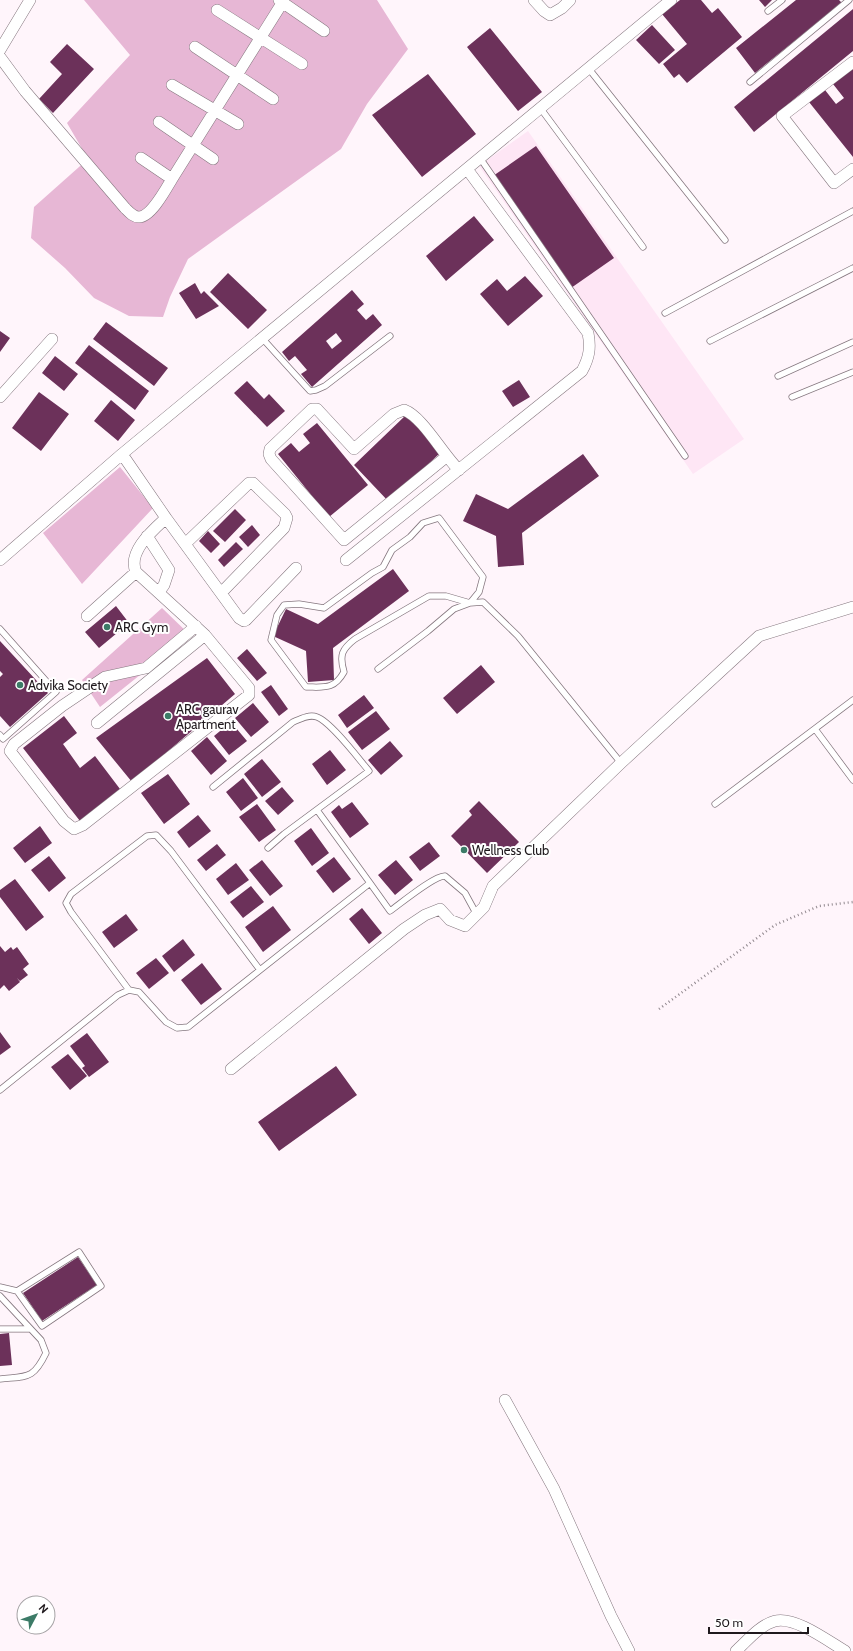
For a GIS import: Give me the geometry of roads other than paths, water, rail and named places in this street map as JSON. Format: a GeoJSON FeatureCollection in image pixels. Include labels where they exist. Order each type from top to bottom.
{"type":"FeatureCollection","features":[{"type":"Feature","properties":{"kind":"street"},"geometry":{"type":"LineString","coordinates":[[0,50],[30,0]]}},
{"type":"Feature","properties":{"kind":"street"},"geometry":{"type":"LineString","coordinates":[[534,0],[550,15],[562,8],[570,0]]}},
{"type":"Feature","properties":{"kind":"street"},"geometry":{"type":"LineString","coordinates":[[0,560],[122,454],[671,0]]}},
{"type":"Feature","properties":{"kind":"street"},"geometry":{"type":"LineString","coordinates":[[0,57],[25,91],[132,214],[137,217],[141,217],[148,212],[172,179],[281,1],[324,31]]}},
{"type":"Feature","properties":{"kind":"street"},"geometry":{"type":"LineString","coordinates":[[217,10],[302,64]]}},
{"type":"Feature","properties":{"kind":"street"},"geometry":{"type":"LineString","coordinates":[[195,47],[273,98]]}},
{"type":"Feature","properties":{"kind":"street"},"geometry":{"type":"LineString","coordinates":[[853,62],[782,116],[834,182],[853,169]]}},
{"type":"Feature","properties":{"kind":"street"},"geometry":{"type":"LineString","coordinates":[[172,85],[238,124]]}},
{"type":"Feature","properties":{"kind":"street"},"geometry":{"type":"LineString","coordinates":[[159,122],[213,159]]}},
{"type":"Feature","properties":{"kind":"street"},"geometry":{"type":"LineString","coordinates":[[140,158],[172,179]]}},
{"type":"Feature","properties":{"kind":"street"},"geometry":{"type":"LineString","coordinates":[[346,560],[582,371],[589,358],[590,345],[588,333],[467,169]]}},
{"type":"Feature","properties":{"kind":"street"},"geometry":{"type":"LineString","coordinates":[[0,397],[52,339]]}},
{"type":"Feature","properties":{"kind":"street"},"geometry":{"type":"LineString","coordinates":[[446,457],[344,540],[271,460],[269,454],[270,449],[312,409],[317,409],[354,449],[394,414],[404,410],[411,412],[446,457],[459,470]]}},
{"type":"Feature","properties":{"kind":"street"},"geometry":{"type":"LineString","coordinates":[[122,454],[166,518],[239,618],[244,621],[246,620],[296,568]]}},
{"type":"Feature","properties":{"kind":"street"},"geometry":{"type":"LineString","coordinates":[[185,544],[249,483],[253,483],[285,514],[287,518],[284,528],[221,593]]}},
{"type":"Feature","properties":{"kind":"street"},"geometry":{"type":"LineString","coordinates":[[166,518],[147,536],[133,560],[133,566],[136,572],[159,592],[196,626],[205,635],[249,688],[249,695],[83,824],[74,829],[69,826],[10,751],[14,744],[104,677],[146,668],[196,626]]}},
{"type":"Feature","properties":{"kind":"street"},"geometry":{"type":"LineString","coordinates":[[147,536],[168,570],[164,585],[159,592]]}},
{"type":"Feature","properties":{"kind":"street"},"geometry":{"type":"LineString","coordinates":[[87,616],[136,572]]}},
{"type":"Feature","properties":{"kind":"street"},"geometry":{"type":"LineString","coordinates":[[230,1069],[404,929],[425,915],[440,909],[450,920],[465,926],[484,907],[493,886],[621,763],[759,636],[853,607]]}},
{"type":"Feature","properties":{"kind":"street"},"geometry":{"type":"LineString","coordinates":[[96,723],[205,635]]}},
{"type":"Feature","properties":{"kind":"street"},"geometry":{"type":"LineString","coordinates":[[505,1400],[554,1489],[611,1616],[629,1651]]}},
{"type":"Feature","properties":{"kind":"street"},"geometry":{"type":"LineString","coordinates":[[736,1651],[764,1627],[775,1621],[786,1620],[805,1628],[845,1651]]}},
{"type":"Feature","properties":{"kind":"lane"},"geometry":{"type":"LineString","coordinates":[[768,11],[782,0]]}},
{"type":"Feature","properties":{"kind":"lane"},"geometry":{"type":"LineString","coordinates":[[750,82],[849,0]]}},
{"type":"Feature","properties":{"kind":"lane"},"geometry":{"type":"LineString","coordinates":[[589,69],[725,240]]}},
{"type":"Feature","properties":{"kind":"lane"},"geometry":{"type":"LineString","coordinates":[[541,109],[643,247]]}},
{"type":"Feature","properties":{"kind":"lane"},"geometry":{"type":"LineString","coordinates":[[480,158],[686,456]]}},
{"type":"Feature","properties":{"kind":"lane"},"geometry":{"type":"LineString","coordinates":[[665,313],[853,211]]}},
{"type":"Feature","properties":{"kind":"lane"},"geometry":{"type":"LineString","coordinates":[[710,341],[853,268]]}},
{"type":"Feature","properties":{"kind":"lane"},"geometry":{"type":"LineString","coordinates":[[262,338],[310,391],[325,386],[390,336]]}},
{"type":"Feature","properties":{"kind":"lane"},"geometry":{"type":"LineString","coordinates":[[778,376],[853,342]]}},
{"type":"Feature","properties":{"kind":"lane"},"geometry":{"type":"LineString","coordinates":[[792,397],[853,372]]}},
{"type":"Feature","properties":{"kind":"lane"},"geometry":{"type":"LineString","coordinates":[[439,518],[483,577],[478,592],[470,603],[446,596],[429,596],[355,639],[343,650],[341,663],[344,672],[339,681],[327,687],[306,687],[271,640],[277,615],[284,605],[299,604],[324,608],[372,573],[383,567],[392,550],[410,537],[423,523],[439,518]]}},
{"type":"Feature","properties":{"kind":"lane"},"geometry":{"type":"LineString","coordinates":[[378,669],[428,632],[454,609],[470,603],[483,602],[518,636],[621,763]]}},
{"type":"Feature","properties":{"kind":"lane"},"geometry":{"type":"LineString","coordinates":[[0,629],[56,692],[3,739],[0,735]]}},
{"type":"Feature","properties":{"kind":"lane"},"geometry":{"type":"LineString","coordinates":[[715,804],[853,700]]}},
{"type":"Feature","properties":{"kind":"lane"},"geometry":{"type":"LineString","coordinates":[[213,787],[293,722],[304,717],[317,717],[330,725],[369,771],[284,834],[268,848]]}},
{"type":"Feature","properties":{"kind":"lane"},"geometry":{"type":"LineString","coordinates":[[814,729],[853,780]]}},
{"type":"Feature","properties":{"kind":"lane"},"geometry":{"type":"LineString","coordinates":[[317,810],[390,911],[440,875],[445,876],[465,893],[477,915]]}},
{"type":"Feature","properties":{"kind":"lane"},"geometry":{"type":"LineString","coordinates":[[129,990],[71,912],[66,902],[71,894],[147,836],[156,835],[171,851],[260,970]]}},
{"type":"Feature","properties":{"kind":"lane"},"geometry":{"type":"LineString","coordinates":[[0,1090],[118,995],[129,990],[139,992],[166,1022],[176,1028],[188,1027],[370,883]]}},
{"type":"Feature","properties":{"kind":"lane"},"geometry":{"type":"LineString","coordinates":[[0,1287],[17,1291],[42,1326],[101,1286],[79,1252],[17,1291]]}},
{"type":"Feature","properties":{"kind":"lane"},"geometry":{"type":"LineString","coordinates":[[0,1296],[29,1329],[41,1340],[46,1353],[39,1367],[28,1376],[0,1379]]}},
{"type":"Feature","properties":{"kind":"lane"},"geometry":{"type":"LineString","coordinates":[[0,1329],[29,1329]]}},
{"type":"Feature","properties":{"kind":"place","name":"ARC Gym"},"geometry":{"type":"Point","coordinates":[107,627]}},
{"type":"Feature","properties":{"kind":"place","name":"Advika Society"},"geometry":{"type":"Point","coordinates":[20,685]}},
{"type":"Feature","properties":{"kind":"place","name":"ARC gaurav Apartment"},"geometry":{"type":"Point","coordinates":[168,716]}},
{"type":"Feature","properties":{"kind":"place","name":"Wellness Club"},"geometry":{"type":"Point","coordinates":[464,850]}}]}
